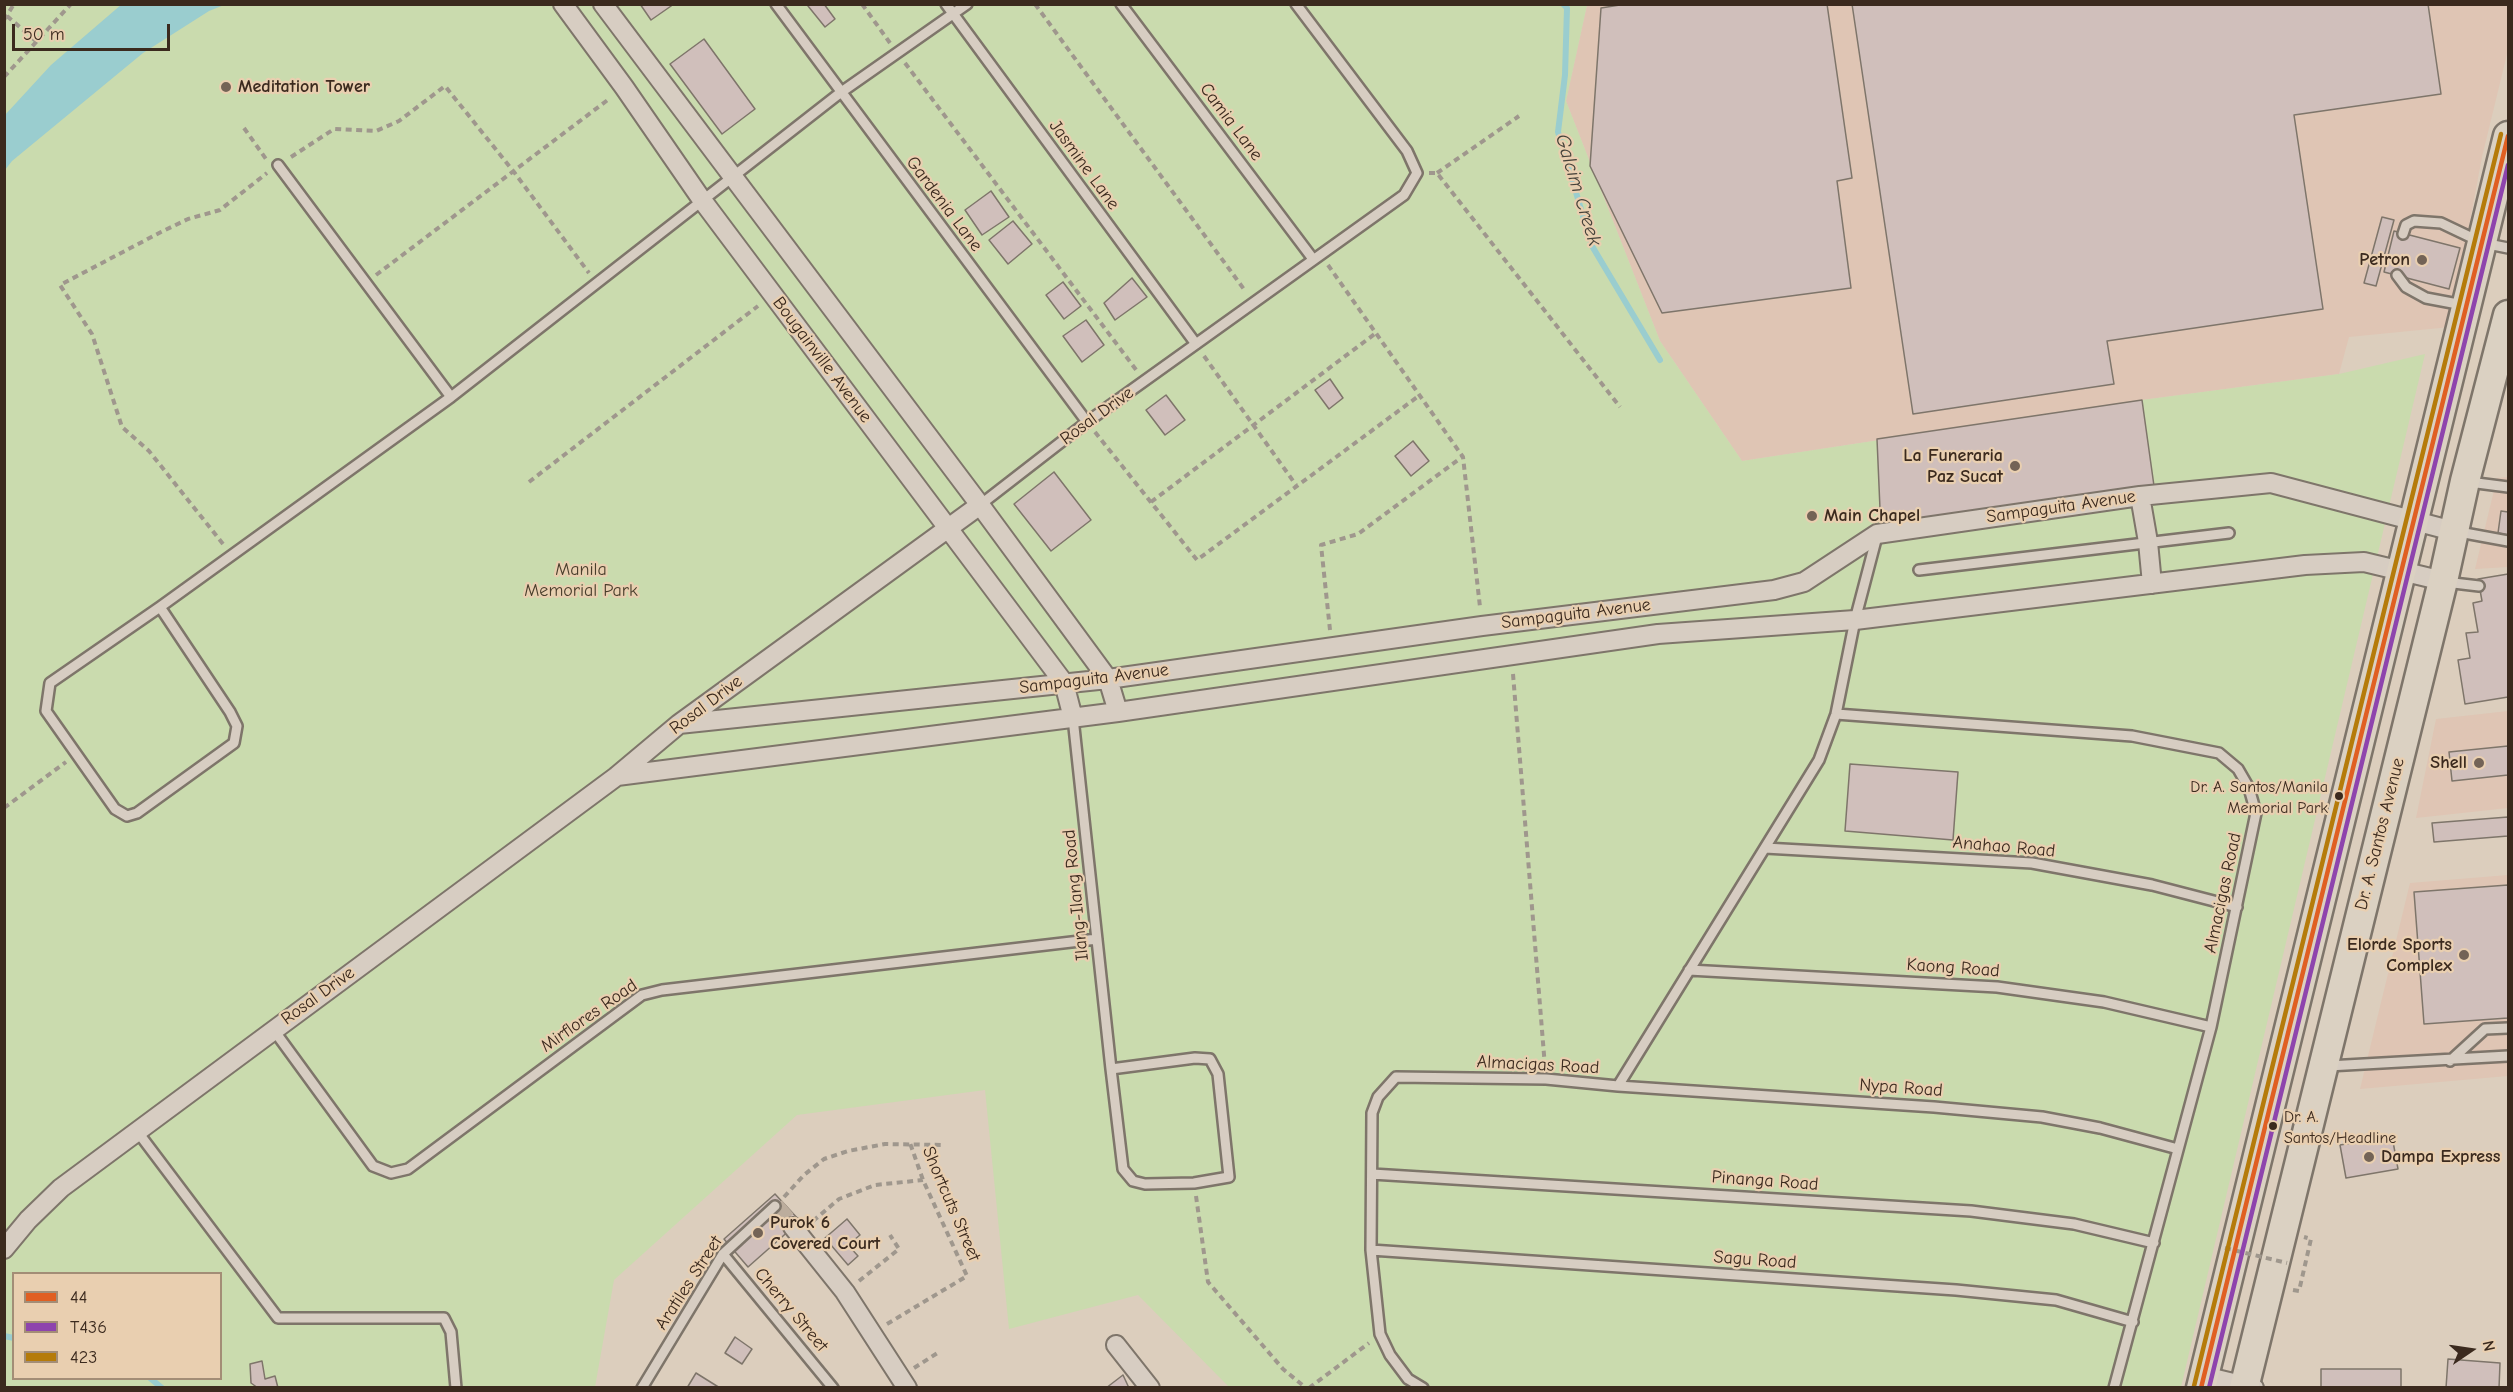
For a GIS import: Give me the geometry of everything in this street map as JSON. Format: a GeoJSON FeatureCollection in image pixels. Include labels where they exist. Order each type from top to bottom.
{"type":"FeatureCollection","features":[{"type":"Feature","properties":{"kind":"main road"},"geometry":{"type":"LineString","coordinates":[[2203,1382],[2467,305],[2496,245],[2508,136]]}},
{"type":"Feature","properties":{"kind":"main road","name":"Dr. A. Santos Avenue"},"geometry":{"type":"LineString","coordinates":[[2248,1387],[2323,1066],[2443,581],[2465,481],[2508,315]]}},
{"type":"Feature","properties":{"kind":"street","name":"Bougainville Avenue"},"geometry":{"type":"LineString","coordinates":[[563,4],[702,200],[1064,683],[1073,718]]}},
{"type":"Feature","properties":{"kind":"street"},"geometry":{"type":"LineString","coordinates":[[603,4],[1108,679],[1118,712]]}},
{"type":"Feature","properties":{"kind":"street","name":"Sampaguita Avenue"},"geometry":{"type":"LineString","coordinates":[[678,724],[1108,679],[1332,646],[1774,590],[1804,582],[1877,534],[2140,496],[2271,483],[2453,531]]}},
{"type":"Feature","properties":{"kind":"street"},"geometry":{"type":"LineString","coordinates":[[2140,496],[2152,584]]}},
{"type":"Feature","properties":{"kind":"street","name":"Rosal Drive"},"geometry":{"type":"LineString","coordinates":[[4,1249],[28,1220],[61,1188],[617,776],[678,724],[980,506]]}},
{"type":"Feature","properties":{"kind":"street","name":"Sampaguita Avenue"},"geometry":{"type":"LineString","coordinates":[[617,776],[1118,712],[1658,634],[1855,620],[2305,565],[2364,562],[2443,581]]}},
{"type":"Feature","properties":{"kind":"street"},"geometry":{"type":"LineString","coordinates":[[1601,611],[1604,641]]}},
{"type":"Feature","properties":{"kind":"street"},"geometry":{"type":"LineString","coordinates":[[796,1230],[845,1292],[904,1382]]}},
{"type":"Feature","properties":{"kind":"street"},"geometry":{"type":"LineString","coordinates":[[1116,1345],[1150,1388]]}},
{"type":"Feature","properties":{"kind":"street"},"geometry":{"type":"LineString","coordinates":[[2203,1382],[2248,1387]]}},
{"type":"Feature","properties":{"kind":"lane","name":"Gardenia Lane"},"geometry":{"type":"LineString","coordinates":[[776,4],[1087,422]]}},
{"type":"Feature","properties":{"kind":"lane","name":"Jasmine Lane"},"geometry":{"type":"LineString","coordinates":[[946,4],[1196,344]]}},
{"type":"Feature","properties":{"kind":"lane"},"geometry":{"type":"LineString","coordinates":[[160,607],[237,726],[234,743],[137,813],[127,816],[115,809],[46,711],[50,683],[160,607],[451,397],[840,93],[967,4]]}},
{"type":"Feature","properties":{"kind":"lane","name":"Camia Lane"},"geometry":{"type":"LineString","coordinates":[[1121,4],[1313,259]]}},
{"type":"Feature","properties":{"kind":"lane"},"geometry":{"type":"LineString","coordinates":[[1296,4],[1407,151],[1417,172]]}},
{"type":"Feature","properties":{"kind":"lane"},"geometry":{"type":"LineString","coordinates":[[275,167],[451,397]]}},
{"type":"Feature","properties":{"kind":"lane","name":"Rosal Drive"},"geometry":{"type":"LineString","coordinates":[[980,506],[1087,422],[1404,195],[1417,172]]}},
{"type":"Feature","properties":{"kind":"lane"},"geometry":{"type":"LineString","coordinates":[[2403,234],[2406,225],[2414,220],[2441,223],[2496,245]]}},
{"type":"Feature","properties":{"kind":"lane"},"geometry":{"type":"LineString","coordinates":[[2397,275],[2406,287],[2426,298],[2467,305]]}},
{"type":"Feature","properties":{"kind":"lane"},"geometry":{"type":"LineString","coordinates":[[2465,481],[2508,487]]}},
{"type":"Feature","properties":{"kind":"lane"},"geometry":{"type":"LineString","coordinates":[[2453,531],[2508,541]]}},
{"type":"Feature","properties":{"kind":"lane"},"geometry":{"type":"LineString","coordinates":[[1919,570],[2229,533]]}},
{"type":"Feature","properties":{"kind":"lane","name":"Almacigas Road"},"geometry":{"type":"LineString","coordinates":[[1423,1388],[1408,1379],[1390,1354],[1380,1334],[1371,1250],[1372,1113],[1378,1097],[1396,1077],[1546,1079],[1618,1086],[1819,760],[1836,714],[1855,620],[1877,534]]}},
{"type":"Feature","properties":{"kind":"lane"},"geometry":{"type":"LineString","coordinates":[[2443,581],[2479,586]]}},
{"type":"Feature","properties":{"kind":"lane","name":"Almacigas Road"},"geometry":{"type":"LineString","coordinates":[[1836,714],[2132,736],[2219,753],[2238,769],[2249,788],[2256,813],[2211,1027],[2114,1388]]}},
{"type":"Feature","properties":{"kind":"lane","name":"Ilang-Ilang Road"},"geometry":{"type":"LineString","coordinates":[[1073,718],[1111,1069],[1123,1169],[1133,1181],[1145,1184],[1194,1183],[1229,1177],[1218,1074],[1210,1059],[1196,1058],[1111,1069]]}},
{"type":"Feature","properties":{"kind":"lane","name":"Anahao Road"},"geometry":{"type":"LineString","coordinates":[[1764,848],[2032,863],[2152,885],[2237,907]]}},
{"type":"Feature","properties":{"kind":"lane","name":"Mirflores Road"},"geometry":{"type":"LineString","coordinates":[[273,1029],[373,1166],[391,1173],[408,1169],[642,995],[662,990],[1097,939]]}},
{"type":"Feature","properties":{"kind":"lane","name":"Kaong Road"},"geometry":{"type":"LineString","coordinates":[[1689,970],[1997,987],[2104,1002],[2211,1027]]}},
{"type":"Feature","properties":{"kind":"lane"},"geometry":{"type":"LineString","coordinates":[[2450,1061],[2485,1029],[2508,1028]]}},
{"type":"Feature","properties":{"kind":"lane"},"geometry":{"type":"LineString","coordinates":[[2323,1066],[2450,1061],[2508,1056]]}},
{"type":"Feature","properties":{"kind":"lane","name":"Nypa Road"},"geometry":{"type":"LineString","coordinates":[[1618,1086],[1934,1107],[2042,1117],[2100,1128],[2178,1149]]}},
{"type":"Feature","properties":{"kind":"lane"},"geometry":{"type":"LineString","coordinates":[[137,1131],[278,1318],[287,1320],[444,1318],[451,1332],[456,1388]]}},
{"type":"Feature","properties":{"kind":"lane","name":"Pinanga Road"},"geometry":{"type":"LineString","coordinates":[[1372,1174],[1971,1211],[2074,1224],[2154,1243]]}},
{"type":"Feature","properties":{"kind":"lane","name":"Aratiles Street"},"geometry":{"type":"LineString","coordinates":[[642,1388],[723,1254],[778,1203]]}},
{"type":"Feature","properties":{"kind":"lane","name":"Sagu Road"},"geometry":{"type":"LineString","coordinates":[[1371,1250],[1956,1290],[2056,1300],[2133,1322]]}},
{"type":"Feature","properties":{"kind":"lane","name":"Cherry Street"},"geometry":{"type":"LineString","coordinates":[[723,1254],[833,1388]]}},
{"type":"Feature","properties":{"kind":"path"},"geometry":{"type":"LineString","coordinates":[[14,4],[6,18],[37,42]]}},
{"type":"Feature","properties":{"kind":"path"},"geometry":{"type":"LineString","coordinates":[[4,77],[71,4]]}},
{"type":"Feature","properties":{"kind":"path"},"geometry":{"type":"LineString","coordinates":[[862,4],[1145,381]]}},
{"type":"Feature","properties":{"kind":"path"},"geometry":{"type":"LineString","coordinates":[[1035,4],[1254,303]]}},
{"type":"Feature","properties":{"kind":"path"},"geometry":{"type":"LineString","coordinates":[[232,555],[149,451],[122,427],[92,334],[60,285],[188,219],[220,210],[275,167],[334,129],[376,131],[399,121],[445,86],[514,172],[597,283]]}},
{"type":"Feature","properties":{"kind":"path"},"geometry":{"type":"LineString","coordinates":[[365,282],[624,87]]}},
{"type":"Feature","properties":{"kind":"path"},"geometry":{"type":"LineString","coordinates":[[1417,172],[1437,173],[1519,116]]}},
{"type":"Feature","properties":{"kind":"path"},"geometry":{"type":"LineString","coordinates":[[244,128],[275,167]]}},
{"type":"Feature","properties":{"kind":"path"},"geometry":{"type":"LineString","coordinates":[[1437,173],[1620,407]]}},
{"type":"Feature","properties":{"kind":"path"},"geometry":{"type":"LineString","coordinates":[[1313,259],[1328,265],[1463,457],[1482,626]]}},
{"type":"Feature","properties":{"kind":"path"},"geometry":{"type":"LineString","coordinates":[[529,482],[773,294]]}},
{"type":"Feature","properties":{"kind":"path"},"geometry":{"type":"LineString","coordinates":[[1151,502],[1376,333]]}},
{"type":"Feature","properties":{"kind":"path"},"geometry":{"type":"LineString","coordinates":[[1196,344],[1296,484]]}},
{"type":"Feature","properties":{"kind":"path"},"geometry":{"type":"LineString","coordinates":[[1087,422],[1197,560],[1296,484],[1420,394]]}},
{"type":"Feature","properties":{"kind":"path"},"geometry":{"type":"LineString","coordinates":[[1332,646],[1321,545],[1358,534],[1463,457]]}},
{"type":"Feature","properties":{"kind":"path"},"geometry":{"type":"LineString","coordinates":[[1511,655],[1546,1079]]}},
{"type":"Feature","properties":{"kind":"path"},"geometry":{"type":"LineString","coordinates":[[4,808],[76,754]]}},
{"type":"Feature","properties":{"kind":"path","name":"Shortcuts Street"},"geometry":{"type":"LineString","coordinates":[[873,1333],[967,1276],[923,1180],[910,1143]]}},
{"type":"Feature","properties":{"kind":"path"},"geometry":{"type":"LineString","coordinates":[[778,1203],[804,1175],[825,1159],[848,1151],[885,1144],[943,1145]]}},
{"type":"Feature","properties":{"kind":"path"},"geometry":{"type":"LineString","coordinates":[[796,1230],[839,1199],[875,1185],[923,1180]]}},
{"type":"Feature","properties":{"kind":"path"},"geometry":{"type":"LineString","coordinates":[[1194,1183],[1208,1282],[1283,1369],[1307,1388],[1380,1334]]}},
{"type":"Feature","properties":{"kind":"path"},"geometry":{"type":"LineString","coordinates":[[845,1292],[899,1249],[890,1235]]}},
{"type":"Feature","properties":{"kind":"path"},"geometry":{"type":"LineString","coordinates":[[2299,1291],[2311,1239]]}},
{"type":"Feature","properties":{"kind":"path"},"geometry":{"type":"LineString","coordinates":[[2225,1248],[2287,1263]]}},
{"type":"Feature","properties":{"kind":"path"},"geometry":{"type":"LineString","coordinates":[[904,1382],[939,1352]]}},
{"type":"Feature","properties":{"kind":"shaded area"},"geometry":{"type":"Polygon","coordinates":[[[1587,5],[2508,5],[2508,50],[2482,157],[2450,327],[2349,337],[2339,374],[2142,400],[1742,461],[1660,341],[1566,101],[1587,5]]]}},
{"type":"Feature","properties":{"kind":"shaded area"},"geometry":{"type":"Polygon","coordinates":[[[2508,477],[2508,567],[2475,569],[2497,478],[2508,477]]]}},
{"type":"Feature","properties":{"kind":"shaded area"},"geometry":{"type":"Polygon","coordinates":[[[2508,711],[2508,808],[2416,818],[2436,719],[2508,711]]]}},
{"type":"Feature","properties":{"kind":"shaded area"},"geometry":{"type":"Polygon","coordinates":[[[2508,875],[2508,1076],[2360,1089],[2410,883],[2508,875]]]}},
{"type":"Feature","properties":{"kind":"green space","name":"Manila Memorial Park"},"geometry":{"type":"Polygon","coordinates":[[[5,5],[1587,5],[1566,101],[1660,341],[1742,461],[2142,400],[2339,374],[2425,354],[2181,1387],[1229,1387],[1138,1295],[1009,1329],[985,1090],[797,1115],[614,1280],[595,1387],[5,1388],[5,5]]]}},
{"type":"Feature","properties":{"kind":"water"},"geometry":{"type":"Polygon","coordinates":[[[122,4],[224,5],[209,11],[143,53],[12,161],[5,170],[5,115],[51,65],[122,4]]]}},
{"type":"Feature","properties":{"kind":"building"},"geometry":{"type":"Polygon","coordinates":[[[640,4],[674,4],[651,20],[640,4]]]}},
{"type":"Feature","properties":{"kind":"building"},"geometry":{"type":"Polygon","coordinates":[[[824,4],[835,19],[825,27],[808,6],[824,4]]]}},
{"type":"Feature","properties":{"kind":"building"},"geometry":{"type":"Polygon","coordinates":[[[1626,4],[1827,4],[1852,178],[1837,181],[1851,288],[1662,313],[1590,166],[1601,8],[1626,4]]]}},
{"type":"Feature","properties":{"kind":"building"},"geometry":{"type":"Polygon","coordinates":[[[1852,4],[2428,4],[2441,94],[2294,115],[2323,309],[2107,341],[2114,384],[1913,414],[1852,4]]]}},
{"type":"Feature","properties":{"kind":"building"},"geometry":{"type":"Polygon","coordinates":[[[704,39],[755,109],[722,134],[670,64],[704,39]]]}},
{"type":"Feature","properties":{"kind":"building"},"geometry":{"type":"Polygon","coordinates":[[[991,191],[1009,217],[982,235],[965,210],[991,191]]]}},
{"type":"Feature","properties":{"kind":"building"},"geometry":{"type":"Polygon","coordinates":[[[2382,217],[2394,220],[2376,286],[2364,283],[2382,217]]]}},
{"type":"Feature","properties":{"kind":"building"},"geometry":{"type":"Polygon","coordinates":[[[1013,221],[1032,244],[1008,264],[989,240],[1013,221]]]}},
{"type":"Feature","properties":{"kind":"building","name":"Petron"},"geometry":{"type":"Polygon","coordinates":[[[2394,231],[2460,248],[2449,289],[2384,272],[2394,231]]]}},
{"type":"Feature","properties":{"kind":"building"},"geometry":{"type":"Polygon","coordinates":[[[1132,278],[1147,297],[1115,320],[1104,303],[1132,278]]]}},
{"type":"Feature","properties":{"kind":"building"},"geometry":{"type":"Polygon","coordinates":[[[1063,282],[1081,306],[1064,319],[1046,295],[1063,282]]]}},
{"type":"Feature","properties":{"kind":"building"},"geometry":{"type":"Polygon","coordinates":[[[1086,320],[1104,345],[1082,362],[1063,336],[1086,320]]]}},
{"type":"Feature","properties":{"kind":"building"},"geometry":{"type":"Polygon","coordinates":[[[1330,379],[1343,398],[1329,409],[1315,390],[1330,379]]]}},
{"type":"Feature","properties":{"kind":"building"},"geometry":{"type":"Polygon","coordinates":[[[1166,395],[1185,420],[1165,435],[1146,410],[1166,395]]]}},
{"type":"Feature","properties":{"kind":"building","name":"La Funeraria Paz Sucat"},"geometry":{"type":"Polygon","coordinates":[[[2142,400],[2155,493],[1881,532],[1877,439],[2142,400]]]}},
{"type":"Feature","properties":{"kind":"building"},"geometry":{"type":"Polygon","coordinates":[[[1413,441],[1429,461],[1411,476],[1395,456],[1413,441]]]}},
{"type":"Feature","properties":{"kind":"building"},"geometry":{"type":"Polygon","coordinates":[[[1054,472],[1091,520],[1051,551],[1014,504],[1054,472]]]}},
{"type":"Feature","properties":{"kind":"building"},"geometry":{"type":"Polygon","coordinates":[[[2501,511],[2508,512],[2508,535],[2498,533],[2501,511]]]}},
{"type":"Feature","properties":{"kind":"building"},"geometry":{"type":"Polygon","coordinates":[[[2508,574],[2508,697],[2465,704],[2458,660],[2470,658],[2466,633],[2478,632],[2473,603],[2482,601],[2478,579],[2508,574]]]}},
{"type":"Feature","properties":{"kind":"building","name":"Shell"},"geometry":{"type":"Polygon","coordinates":[[[2508,746],[2508,775],[2452,781],[2449,752],[2508,746]]]}},
{"type":"Feature","properties":{"kind":"building"},"geometry":{"type":"Polygon","coordinates":[[[1850,764],[1958,772],[1953,840],[1845,831],[1850,764]]]}},
{"type":"Feature","properties":{"kind":"building"},"geometry":{"type":"Polygon","coordinates":[[[2508,817],[2508,836],[2434,842],[2432,823],[2508,817]]]}},
{"type":"Feature","properties":{"kind":"building","name":"Elorde Sports Complex"},"geometry":{"type":"Polygon","coordinates":[[[2508,885],[2508,1018],[2424,1024],[2414,892],[2508,885]]]}},
{"type":"Feature","properties":{"kind":"building","name":"Dampa Express"},"geometry":{"type":"Polygon","coordinates":[[[2392,1136],[2398,1169],[2346,1178],[2340,1145],[2392,1136]]]}},
{"type":"Feature","properties":{"kind":"building","name":"Purok 6 Covered Court"},"geometry":{"type":"Polygon","coordinates":[[[775,1194],[800,1221],[748,1267],[724,1239],[775,1194]]]}},
{"type":"Feature","properties":{"kind":"building"},"geometry":{"type":"Polygon","coordinates":[[[847,1219],[860,1235],[848,1245],[858,1256],[848,1265],[825,1238],[847,1219]]]}},
{"type":"Feature","properties":{"kind":"building"},"geometry":{"type":"Polygon","coordinates":[[[735,1337],[752,1349],[742,1364],[725,1353],[735,1337]]]}},
{"type":"Feature","properties":{"kind":"building"},"geometry":{"type":"Polygon","coordinates":[[[2448,1359],[2500,1363],[2499,1388],[2446,1388],[2448,1359]]]}},
{"type":"Feature","properties":{"kind":"building"},"geometry":{"type":"Polygon","coordinates":[[[262,1361],[265,1379],[275,1376],[278,1388],[258,1388],[251,1383],[250,1364],[262,1361]]]}},
{"type":"Feature","properties":{"kind":"building"},"geometry":{"type":"Polygon","coordinates":[[[2321,1369],[2401,1369],[2401,1388],[2321,1388],[2321,1369]]]}},
{"type":"Feature","properties":{"kind":"building"},"geometry":{"type":"Polygon","coordinates":[[[696,1373],[720,1388],[687,1388],[696,1373]]]}},
{"type":"Feature","properties":{"kind":"building"},"geometry":{"type":"Polygon","coordinates":[[[1123,1375],[1129,1388],[1106,1388],[1123,1375]]]}},
{"type":"Feature","properties":{"kind":"waterway","name":"Galcim Creek"},"geometry":{"type":"LineString","coordinates":[[1563,4],[1567,8],[1565,75],[1558,132],[1592,246],[1660,360]]}},
{"type":"Feature","properties":{"kind":"waterway"},"geometry":{"type":"LineString","coordinates":[[4,1336],[12,1338]]}},
{"type":"Feature","properties":{"kind":"waterway"},"geometry":{"type":"LineString","coordinates":[[152,1380],[162,1388]]}},
{"type":"Feature","properties":{"kind":"tunnel"},"geometry":{"type":"LineString","coordinates":[[775,1206],[793,1227]]}},
{"type":"Feature","properties":{"kind":"transit line","name":"423"},"geometry":{"type":"LineString","coordinates":[[2194,1386],[2501,134]]}},
{"type":"Feature","properties":{"kind":"transit line","name":"44"},"geometry":{"type":"LineString","coordinates":[[2201,1388],[2508,136]]}},
{"type":"Feature","properties":{"kind":"transit line","name":"T436"},"geometry":{"type":"LineString","coordinates":[[2209,1388],[2508,165]]}},
{"type":"Feature","properties":{"kind":"place","name":"Meditation Tower"},"geometry":{"type":"Point","coordinates":[226,87]}},
{"type":"Feature","properties":{"kind":"place","name":"Petron"},"geometry":{"type":"Point","coordinates":[2422,260]}},
{"type":"Feature","properties":{"kind":"place","name":"La Funeraria Paz Sucat"},"geometry":{"type":"Point","coordinates":[2015,466]}},
{"type":"Feature","properties":{"kind":"place","name":"Main Chapel"},"geometry":{"type":"Point","coordinates":[1812,516]}},
{"type":"Feature","properties":{"kind":"place","name":"Shell"},"geometry":{"type":"Point","coordinates":[2479,763]}},
{"type":"Feature","properties":{"kind":"place","name":"Dr. A. Santos/Manila Memorial Park"},"geometry":{"type":"Point","coordinates":[2339,796]}},
{"type":"Feature","properties":{"kind":"place","name":"Elorde Sports Complex"},"geometry":{"type":"Point","coordinates":[2464,955]}},
{"type":"Feature","properties":{"kind":"place","name":"Dr. A. Santos/Headline"},"geometry":{"type":"Point","coordinates":[2273,1126]}},
{"type":"Feature","properties":{"kind":"place","name":"Dampa Express"},"geometry":{"type":"Point","coordinates":[2369,1157]}},
{"type":"Feature","properties":{"kind":"place","name":"Purok 6 Covered Court"},"geometry":{"type":"Point","coordinates":[758,1233]}}]}
